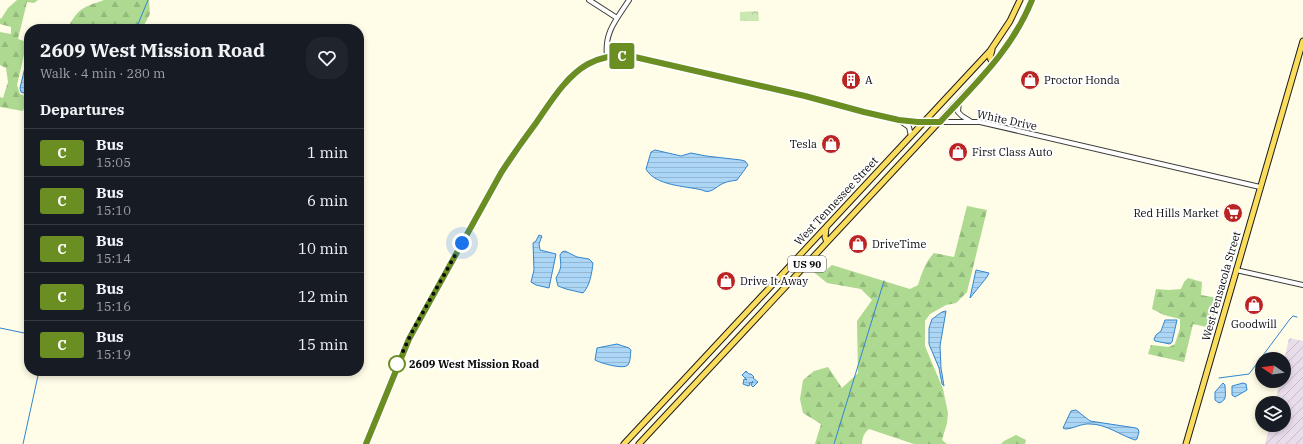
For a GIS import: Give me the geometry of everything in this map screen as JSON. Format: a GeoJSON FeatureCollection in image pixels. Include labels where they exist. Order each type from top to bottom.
{"type":"FeatureCollection","features":[{"type":"Feature","properties":{"kind":"main road","name":"West Tennessee Street"},"geometry":{"type":"LineString","coordinates":[[624,444],[992,49],[1010,21],[1020,0]]}},
{"type":"Feature","properties":{"kind":"main road","name":"West Tennessee Street"},"geometry":{"type":"LineString","coordinates":[[638,444],[993,64],[1010,44],[1032,0]]}},
{"type":"Feature","properties":{"kind":"main road","name":"West Pensacola Street"},"geometry":{"type":"LineString","coordinates":[[1186,444],[1303,41]]}},
{"type":"Feature","properties":{"kind":"main road"},"geometry":{"type":"LineString","coordinates":[[992,49],[990,58],[993,64]]}},
{"type":"Feature","properties":{"kind":"main road"},"geometry":{"type":"LineString","coordinates":[[827,227],[825,236],[828,242]]}},
{"type":"Feature","properties":{"kind":"main road"},"geometry":{"type":"LineString","coordinates":[[765,292],[773,300]]}},
{"type":"Feature","properties":{"kind":"main road"},"geometry":{"type":"LineString","coordinates":[[704,359],[712,366]]}},
{"type":"Feature","properties":{"kind":"street"},"geometry":{"type":"LineString","coordinates":[[589,0],[617,18]]}},
{"type":"Feature","properties":{"kind":"street"},"geometry":{"type":"LineString","coordinates":[[366,444],[409,339],[503,170],[545,110],[572,77],[588,64],[607,56],[608,36],[617,18],[629,0]]}},
{"type":"Feature","properties":{"kind":"street","name":"White Drive"},"geometry":{"type":"LineString","coordinates":[[607,56],[626,55],[641,58],[805,96],[899,120],[924,122],[971,121],[992,124],[1260,187]]}},
{"type":"Feature","properties":{"kind":"street"},"geometry":{"type":"LineString","coordinates":[[959,102],[958,112],[971,121]]}},
{"type":"Feature","properties":{"kind":"street"},"geometry":{"type":"LineString","coordinates":[[899,120],[909,126],[911,136]]}},
{"type":"Feature","properties":{"kind":"street"},"geometry":{"type":"LineString","coordinates":[[1236,270],[1303,285]]}},
{"type":"Feature","properties":{"kind":"shaded area"},"geometry":{"type":"Polygon","coordinates":[[[1289,338],[1303,341],[1303,444],[1265,444],[1268,432],[1291,432],[1291,396],[1277,396],[1278,388],[1291,388],[1291,352],[1286,352],[1289,338]]]}},
{"type":"Feature","properties":{"kind":"green space"},"geometry":{"type":"Polygon","coordinates":[[[17,0],[38,0],[34,3],[27,2],[18,39],[24,41],[24,55],[17,85],[20,94],[24,96],[23,111],[0,107],[0,97],[3,98],[8,82],[6,68],[0,65],[0,32],[11,34],[11,27],[0,24],[0,18],[1,19],[8,8],[17,0]]]}},
{"type":"Feature","properties":{"kind":"green space"},"geometry":{"type":"Polygon","coordinates":[[[104,0],[149,0],[150,14],[145,24],[70,24],[81,10],[104,0]]]}},
{"type":"Feature","properties":{"kind":"green space"},"geometry":{"type":"Polygon","coordinates":[[[758,11],[759,21],[740,21],[740,12],[758,11]]]}},
{"type":"Feature","properties":{"kind":"green space"},"geometry":{"type":"Polygon","coordinates":[[[967,206],[987,210],[967,292],[956,303],[946,305],[930,314],[925,321],[925,346],[943,389],[948,413],[942,440],[947,444],[914,444],[869,429],[862,440],[862,444],[815,444],[821,424],[803,413],[800,399],[803,380],[814,371],[828,367],[842,388],[858,373],[857,321],[872,300],[861,289],[827,283],[810,269],[814,264],[826,270],[832,265],[910,289],[918,285],[926,264],[934,253],[954,257],[967,206]]]}},
{"type":"Feature","properties":{"kind":"green space"},"geometry":{"type":"Polygon","coordinates":[[[1188,278],[1202,282],[1201,295],[1218,298],[1211,328],[1193,324],[1184,362],[1148,354],[1151,345],[1169,347],[1175,344],[1180,328],[1180,319],[1164,315],[1152,309],[1156,289],[1181,289],[1184,282],[1188,278]]]}},
{"type":"Feature","properties":{"kind":"green space"},"geometry":{"type":"Polygon","coordinates":[[[1016,435],[1026,440],[1025,444],[1001,444],[1004,441],[1016,435]]]}},
{"type":"Feature","properties":{"kind":"water"},"geometry":{"type":"Polygon","coordinates":[[[24,72],[24,93],[21,92],[20,88],[24,72]]]}},
{"type":"Feature","properties":{"kind":"water"},"geometry":{"type":"Polygon","coordinates":[[[655,150],[681,156],[691,153],[741,160],[745,161],[748,165],[737,180],[721,184],[711,191],[705,191],[663,182],[650,175],[646,169],[651,152],[655,150]]]}},
{"type":"Feature","properties":{"kind":"water"},"geometry":{"type":"Polygon","coordinates":[[[539,235],[542,236],[539,244],[540,250],[556,254],[549,288],[536,285],[531,282],[534,270],[533,243],[539,235]]]}},
{"type":"Feature","properties":{"kind":"water"},"geometry":{"type":"Polygon","coordinates":[[[565,251],[577,257],[589,259],[593,263],[589,283],[583,293],[558,286],[556,278],[561,267],[560,255],[565,251]]]}},
{"type":"Feature","properties":{"kind":"water"},"geometry":{"type":"Polygon","coordinates":[[[976,270],[989,273],[970,298],[976,270]]]}},
{"type":"Feature","properties":{"kind":"water"},"geometry":{"type":"Polygon","coordinates":[[[946,311],[940,346],[944,386],[942,384],[939,368],[929,344],[929,328],[932,319],[940,313],[946,311]]]}},
{"type":"Feature","properties":{"kind":"water"},"geometry":{"type":"Polygon","coordinates":[[[1165,320],[1177,320],[1172,342],[1170,344],[1155,341],[1154,339],[1161,331],[1165,320]]]}},
{"type":"Feature","properties":{"kind":"water"},"geometry":{"type":"Polygon","coordinates":[[[617,344],[631,350],[628,365],[622,367],[595,360],[597,348],[617,344]]]}},
{"type":"Feature","properties":{"kind":"water"},"geometry":{"type":"Polygon","coordinates":[[[746,371],[758,382],[753,387],[751,385],[753,381],[749,383],[750,385],[748,386],[743,384],[744,379],[747,380],[742,375],[746,371]]]}},
{"type":"Feature","properties":{"kind":"water"},"geometry":{"type":"Polygon","coordinates":[[[1223,383],[1225,385],[1225,398],[1219,403],[1215,400],[1215,392],[1223,383]]]}},
{"type":"Feature","properties":{"kind":"water"},"geometry":{"type":"Polygon","coordinates":[[[1243,383],[1246,384],[1247,390],[1235,397],[1232,395],[1232,386],[1243,383]]]}},
{"type":"Feature","properties":{"kind":"water"},"geometry":{"type":"Polygon","coordinates":[[[1076,410],[1090,421],[1136,428],[1139,432],[1137,439],[1135,440],[1129,438],[1096,424],[1081,425],[1068,429],[1063,428],[1071,411],[1076,410]]]}},
{"type":"Feature","properties":{"kind":"waterway"},"geometry":{"type":"LineString","coordinates":[[138,24],[148,0]]}},
{"type":"Feature","properties":{"kind":"waterway"},"geometry":{"type":"LineString","coordinates":[[834,444],[884,281]]}},
{"type":"Feature","properties":{"kind":"waterway"},"geometry":{"type":"LineString","coordinates":[[1219,378],[1249,374],[1290,319],[1293,316],[1297,317]]}},
{"type":"Feature","properties":{"kind":"waterway"},"geometry":{"type":"LineString","coordinates":[[0,328],[24,333]]}},
{"type":"Feature","properties":{"kind":"waterway"},"geometry":{"type":"LineString","coordinates":[[23,444],[38,376]]}},
{"type":"Feature","properties":{"kind":"bus line","name":"C"},"geometry":{"type":"LineString","coordinates":[[366,444],[398,362],[413,330],[501,173],[561,89],[577,72],[586,66],[607,56],[626,55],[805,96],[899,120],[940,122],[1010,44],[1032,0]]}},
{"type":"Feature","properties":{"kind":"place","name":"A"},"geometry":{"type":"Point","coordinates":[851,80]}},
{"type":"Feature","properties":{"kind":"place","name":"Proctor Honda"},"geometry":{"type":"Point","coordinates":[1030,80]}},
{"type":"Feature","properties":{"kind":"place","name":"Tesla"},"geometry":{"type":"Point","coordinates":[831,144]}},
{"type":"Feature","properties":{"kind":"place","name":"First Class Auto"},"geometry":{"type":"Point","coordinates":[958,152]}},
{"type":"Feature","properties":{"kind":"place","name":"Red Hills Market"},"geometry":{"type":"Point","coordinates":[1233,213]}},
{"type":"Feature","properties":{"kind":"place","name":"DriveTime"},"geometry":{"type":"Point","coordinates":[858,244]}},
{"type":"Feature","properties":{"kind":"place","name":"Drive It Away"},"geometry":{"type":"Point","coordinates":[726,281]}},
{"type":"Feature","properties":{"kind":"place","name":"Goodwill"},"geometry":{"type":"Point","coordinates":[1254,305]}},
{"type":"Feature","properties":{"kind":"place","name":"2609 West Mission Road"},"geometry":{"type":"Point","coordinates":[397,364]}},
{"type":"Feature","properties":{"kind":"route"},"geometry":{"type":"LineString","coordinates":[[397,364],[413,330],[462,243]]}}]}
